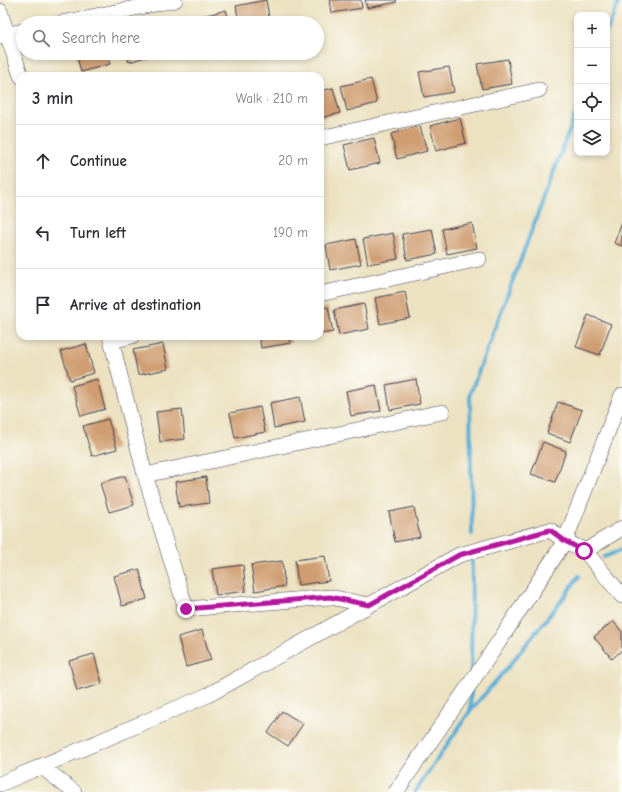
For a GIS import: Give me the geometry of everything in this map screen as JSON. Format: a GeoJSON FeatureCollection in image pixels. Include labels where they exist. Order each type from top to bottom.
{"type":"FeatureCollection","features":[{"type":"Feature","properties":{"kind":"street"},"geometry":{"type":"LineString","coordinates":[[96,16],[175,0]]}},
{"type":"Feature","properties":{"kind":"street"},"geometry":{"type":"LineString","coordinates":[[0,10],[3,35],[19,72]]}},
{"type":"Feature","properties":{"kind":"street"},"geometry":{"type":"LineString","coordinates":[[3,35],[16,32]]}},
{"type":"Feature","properties":{"kind":"street"},"geometry":{"type":"LineString","coordinates":[[324,137],[539,90]]}},
{"type":"Feature","properties":{"kind":"street"},"geometry":{"type":"LineString","coordinates":[[324,293],[479,258]]}},
{"type":"Feature","properties":{"kind":"street"},"geometry":{"type":"LineString","coordinates":[[111,340],[145,475],[186,609],[330,597],[369,605]]}},
{"type":"Feature","properties":{"kind":"street"},"geometry":{"type":"LineString","coordinates":[[396,792],[496,646],[565,541],[622,396]]}},
{"type":"Feature","properties":{"kind":"street"},"geometry":{"type":"LineString","coordinates":[[145,475],[442,412]]}},
{"type":"Feature","properties":{"kind":"street"},"geometry":{"type":"LineString","coordinates":[[584,551],[622,528]]}},
{"type":"Feature","properties":{"kind":"street"},"geometry":{"type":"LineString","coordinates":[[0,784],[208,695],[459,555],[550,530],[565,541],[584,551],[622,596]]}},
{"type":"Feature","properties":{"kind":"street"},"geometry":{"type":"LineString","coordinates":[[41,766],[74,792]]}},
{"type":"Feature","properties":{"kind":"building"},"geometry":{"type":"Polygon","coordinates":[[[266,0],[269,16],[238,16],[236,6],[266,0]]]}},
{"type":"Feature","properties":{"kind":"building"},"geometry":{"type":"Polygon","coordinates":[[[330,0],[361,0],[362,8],[332,13],[330,0]]]}},
{"type":"Feature","properties":{"kind":"building"},"geometry":{"type":"Polygon","coordinates":[[[365,0],[396,0],[397,2],[367,8],[365,0]]]}},
{"type":"Feature","properties":{"kind":"building"},"geometry":{"type":"Polygon","coordinates":[[[226,10],[228,16],[204,16],[226,10]]]}},
{"type":"Feature","properties":{"kind":"building"},"geometry":{"type":"Polygon","coordinates":[[[508,59],[512,84],[482,89],[477,64],[508,59]]]}},
{"type":"Feature","properties":{"kind":"building"},"geometry":{"type":"Polygon","coordinates":[[[78,60],[109,60],[110,64],[81,72],[78,60]]]}},
{"type":"Feature","properties":{"kind":"building"},"geometry":{"type":"Polygon","coordinates":[[[449,67],[454,92],[424,97],[419,72],[449,67]]]}},
{"type":"Feature","properties":{"kind":"building"},"geometry":{"type":"Polygon","coordinates":[[[371,79],[377,103],[347,111],[341,86],[371,79]]]}},
{"type":"Feature","properties":{"kind":"building"},"geometry":{"type":"Polygon","coordinates":[[[333,88],[340,113],[324,117],[324,90],[333,88]]]}},
{"type":"Feature","properties":{"kind":"building"},"geometry":{"type":"Polygon","coordinates":[[[460,118],[466,143],[436,151],[430,126],[460,118]]]}},
{"type":"Feature","properties":{"kind":"building"},"geometry":{"type":"Polygon","coordinates":[[[420,126],[427,151],[397,159],[391,134],[420,126]]]}},
{"type":"Feature","properties":{"kind":"building"},"geometry":{"type":"Polygon","coordinates":[[[374,138],[380,163],[350,170],[344,145],[374,138]]]}},
{"type":"Feature","properties":{"kind":"building"},"geometry":{"type":"Polygon","coordinates":[[[472,223],[477,248],[447,254],[442,229],[472,223]]]}},
{"type":"Feature","properties":{"kind":"building"},"geometry":{"type":"Polygon","coordinates":[[[622,223],[622,246],[614,243],[622,223]]]}},
{"type":"Feature","properties":{"kind":"building"},"geometry":{"type":"Polygon","coordinates":[[[432,229],[437,254],[407,260],[402,234],[432,229]]]}},
{"type":"Feature","properties":{"kind":"building"},"geometry":{"type":"Polygon","coordinates":[[[393,233],[398,259],[368,264],[363,239],[393,233]]]}},
{"type":"Feature","properties":{"kind":"building"},"geometry":{"type":"Polygon","coordinates":[[[356,239],[361,264],[330,270],[326,245],[356,239]]]}},
{"type":"Feature","properties":{"kind":"building"},"geometry":{"type":"Polygon","coordinates":[[[405,292],[410,318],[380,324],[375,298],[405,292]]]}},
{"type":"Feature","properties":{"kind":"building"},"geometry":{"type":"Polygon","coordinates":[[[364,304],[369,329],[339,335],[334,310],[364,304]]]}},
{"type":"Feature","properties":{"kind":"building"},"geometry":{"type":"Polygon","coordinates":[[[328,307],[333,332],[324,333],[324,308],[328,307]]]}},
{"type":"Feature","properties":{"kind":"building"},"geometry":{"type":"Polygon","coordinates":[[[588,315],[611,324],[600,355],[576,347],[588,315]]]}},
{"type":"Feature","properties":{"kind":"building"},"geometry":{"type":"Polygon","coordinates":[[[260,340],[291,340],[291,343],[261,348],[260,340]]]}},
{"type":"Feature","properties":{"kind":"building"},"geometry":{"type":"Polygon","coordinates":[[[86,344],[94,373],[70,380],[61,351],[86,344]]]}},
{"type":"Feature","properties":{"kind":"building"},"geometry":{"type":"Polygon","coordinates":[[[163,344],[168,369],[138,375],[133,350],[163,344]]]}},
{"type":"Feature","properties":{"kind":"building"},"geometry":{"type":"Polygon","coordinates":[[[97,379],[105,409],[81,416],[72,386],[97,379]]]}},
{"type":"Feature","properties":{"kind":"building"},"geometry":{"type":"Polygon","coordinates":[[[416,379],[420,404],[390,410],[386,385],[416,379]]]}},
{"type":"Feature","properties":{"kind":"building"},"geometry":{"type":"Polygon","coordinates":[[[376,385],[381,411],[351,416],[346,391],[376,385]]]}},
{"type":"Feature","properties":{"kind":"building"},"geometry":{"type":"Polygon","coordinates":[[[300,397],[305,422],[274,428],[270,403],[300,397]]]}},
{"type":"Feature","properties":{"kind":"building"},"geometry":{"type":"Polygon","coordinates":[[[558,402],[582,410],[570,442],[547,433],[558,402]]]}},
{"type":"Feature","properties":{"kind":"building"},"geometry":{"type":"Polygon","coordinates":[[[260,407],[265,432],[235,438],[230,413],[260,407]]]}},
{"type":"Feature","properties":{"kind":"building"},"geometry":{"type":"Polygon","coordinates":[[[182,409],[185,439],[160,442],[156,412],[182,409]]]}},
{"type":"Feature","properties":{"kind":"building"},"geometry":{"type":"Polygon","coordinates":[[[108,419],[117,449],[92,456],[83,426],[108,419]]]}},
{"type":"Feature","properties":{"kind":"building"},"geometry":{"type":"Polygon","coordinates":[[[543,442],[566,451],[555,482],[531,474],[543,442]]]}},
{"type":"Feature","properties":{"kind":"building"},"geometry":{"type":"Polygon","coordinates":[[[125,476],[134,505],[109,512],[100,483],[125,476]]]}},
{"type":"Feature","properties":{"kind":"building"},"geometry":{"type":"Polygon","coordinates":[[[206,477],[209,503],[179,507],[175,482],[206,477]]]}},
{"type":"Feature","properties":{"kind":"building"},"geometry":{"type":"Polygon","coordinates":[[[414,507],[420,537],[395,542],[389,512],[414,507]]]}},
{"type":"Feature","properties":{"kind":"building"},"geometry":{"type":"Polygon","coordinates":[[[325,556],[329,581],[298,585],[295,560],[325,556]]]}},
{"type":"Feature","properties":{"kind":"building"},"geometry":{"type":"Polygon","coordinates":[[[282,561],[285,586],[255,591],[251,565],[282,561]]]}},
{"type":"Feature","properties":{"kind":"building"},"geometry":{"type":"Polygon","coordinates":[[[243,565],[246,591],[216,595],[212,569],[243,565]]]}},
{"type":"Feature","properties":{"kind":"building"},"geometry":{"type":"Polygon","coordinates":[[[139,569],[147,599],[122,606],[114,576],[139,569]]]}},
{"type":"Feature","properties":{"kind":"building"},"geometry":{"type":"Polygon","coordinates":[[[613,621],[622,632],[622,650],[612,659],[594,637],[613,621]]]}},
{"type":"Feature","properties":{"kind":"building"},"geometry":{"type":"Polygon","coordinates":[[[202,630],[211,660],[186,667],[178,637],[202,630]]]}},
{"type":"Feature","properties":{"kind":"building"},"geometry":{"type":"Polygon","coordinates":[[[94,654],[102,684],[77,691],[69,661],[94,654]]]}},
{"type":"Feature","properties":{"kind":"building"},"geometry":{"type":"Polygon","coordinates":[[[282,711],[303,724],[288,746],[268,733],[282,711]]]}},
{"type":"Feature","properties":{"kind":"waterway"},"geometry":{"type":"LineString","coordinates":[[610,23],[619,0]]}},
{"type":"Feature","properties":{"kind":"waterway"},"geometry":{"type":"LineString","coordinates":[[472,534],[470,394],[574,118]]}},
{"type":"Feature","properties":{"kind":"waterway"},"geometry":{"type":"LineString","coordinates":[[604,557],[622,550]]}},
{"type":"Feature","properties":{"kind":"waterway"},"geometry":{"type":"LineString","coordinates":[[471,675],[472,559]]}},
{"type":"Feature","properties":{"kind":"waterway"},"geometry":{"type":"LineString","coordinates":[[415,792],[470,711],[508,667],[579,576]]}},
{"type":"Feature","properties":{"kind":"waterway"},"geometry":{"type":"LineString","coordinates":[[470,711],[471,691]]}},
{"type":"Feature","properties":{"kind":"route"},"geometry":{"type":"LineString","coordinates":[[186,609],[330,597],[369,605],[459,555],[550,530],[565,541],[584,551]]}}]}
